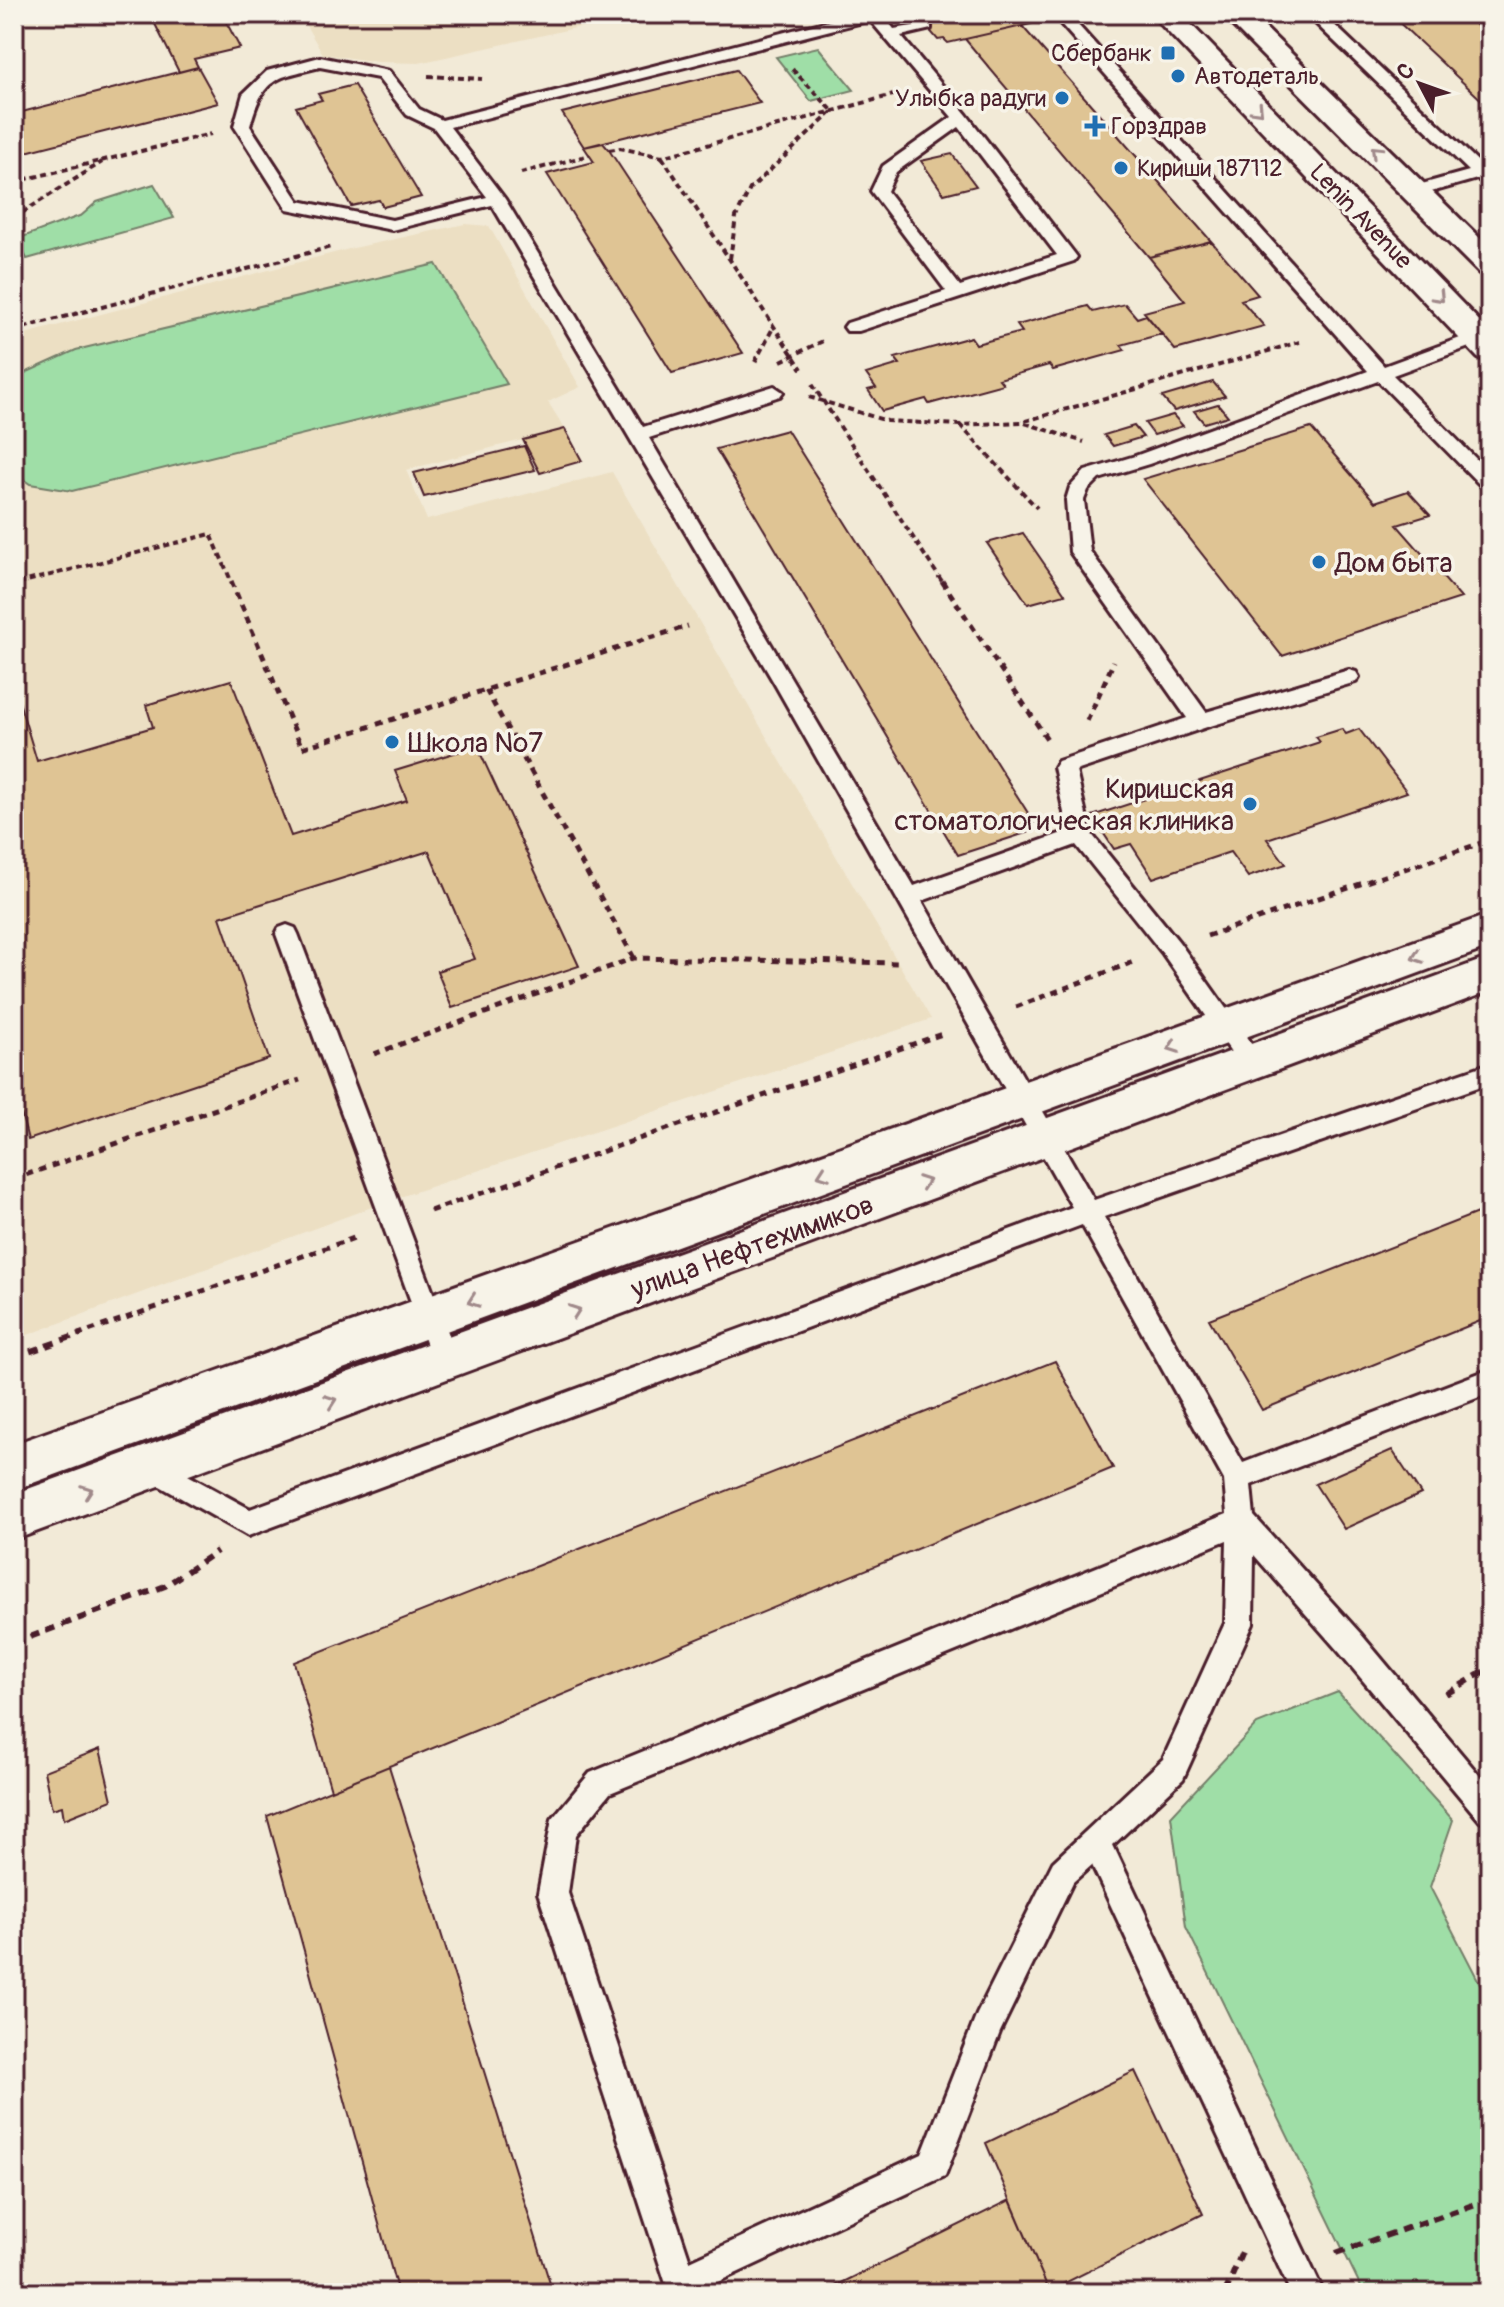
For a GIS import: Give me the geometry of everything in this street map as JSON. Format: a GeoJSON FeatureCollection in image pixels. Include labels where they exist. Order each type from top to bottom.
{"type":"FeatureCollection","features":[{"type":"Feature","properties":{"kind":"street","name":"Lenin Avenue"},"geometry":{"type":"LineString","coordinates":[[1165,14],[1484,345]]}},
{"type":"Feature","properties":{"kind":"street","name":"Lenin Avenue"},"geometry":{"type":"LineString","coordinates":[[1235,14],[1490,266]]}},
{"type":"Feature","properties":{"kind":"street"},"geometry":{"type":"LineString","coordinates":[[1239,1044],[1490,930]]}},
{"type":"Feature","properties":{"kind":"street","name":"улица Нефтехимиков"},"geometry":{"type":"LineString","coordinates":[[14,1517],[445,1359],[1036,1119],[1239,1044],[1490,974]]}},
{"type":"Feature","properties":{"kind":"street"},"geometry":{"type":"LineString","coordinates":[[14,1467],[430,1316],[1036,1119]]}},
{"type":"Feature","properties":{"kind":"lane"},"geometry":{"type":"LineString","coordinates":[[440,125],[874,14],[961,118],[1068,257],[853,327]]}},
{"type":"Feature","properties":{"kind":"lane"},"geometry":{"type":"LineString","coordinates":[[1060,14],[1343,329],[1357,349],[1490,484]]}},
{"type":"Feature","properties":{"kind":"lane"},"geometry":{"type":"LineString","coordinates":[[1314,14],[1485,178]]}},
{"type":"Feature","properties":{"kind":"lane"},"geometry":{"type":"LineString","coordinates":[[891,34],[926,26]]}},
{"type":"Feature","properties":{"kind":"lane"},"geometry":{"type":"LineString","coordinates":[[497,199],[392,225],[293,205],[242,126],[251,94],[273,74],[320,62],[383,74],[413,112],[440,125],[497,199],[639,435],[1089,1212],[1237,1478],[1241,1521],[1239,1624],[1173,1769],[1063,1872],[988,2025],[934,2165],[681,2282],[553,1893],[562,1829],[600,1783],[1241,1521]]}},
{"type":"Feature","properties":{"kind":"lane"},"geometry":{"type":"LineString","coordinates":[[956,293],[879,191],[889,169],[961,118]]}},
{"type":"Feature","properties":{"kind":"lane"},"geometry":{"type":"LineString","coordinates":[[1417,191],[1485,178]]}},
{"type":"Feature","properties":{"kind":"lane"},"geometry":{"type":"LineString","coordinates":[[1201,721],[1080,552],[1075,500],[1079,487],[1092,475],[1384,374],[1484,345]]}},
{"type":"Feature","properties":{"kind":"lane"},"geometry":{"type":"LineString","coordinates":[[639,435],[774,392]]}},
{"type":"Feature","properties":{"kind":"lane"},"geometry":{"type":"LineString","coordinates":[[1239,1044],[1171,948],[1080,835],[1065,767],[1201,721],[1349,677]]}},
{"type":"Feature","properties":{"kind":"lane"},"geometry":{"type":"LineString","coordinates":[[906,898],[1080,835]]}},
{"type":"Feature","properties":{"kind":"lane"},"geometry":{"type":"LineString","coordinates":[[287,934],[445,1359]]}},
{"type":"Feature","properties":{"kind":"lane"},"geometry":{"type":"LineString","coordinates":[[153,1468],[248,1523],[1089,1212],[1490,1073]]}},
{"type":"Feature","properties":{"kind":"lane"},"geometry":{"type":"LineString","coordinates":[[1237,1478],[1490,1381]]}},
{"type":"Feature","properties":{"kind":"lane"},"geometry":{"type":"LineString","coordinates":[[1241,1521],[1413,1717],[1490,1811]]}},
{"type":"Feature","properties":{"kind":"lane"},"geometry":{"type":"LineString","coordinates":[[1096,1840],[1302,2280]]}},
{"type":"Feature","properties":{"kind":"path"},"geometry":{"type":"LineString","coordinates":[[767,42],[833,111]]}},
{"type":"Feature","properties":{"kind":"path"},"geometry":{"type":"LineString","coordinates":[[609,150],[620,148],[662,157],[933,85]]}},
{"type":"Feature","properties":{"kind":"path"},"geometry":{"type":"LineString","coordinates":[[730,260],[736,217],[750,189],[833,111]]}},
{"type":"Feature","properties":{"kind":"path"},"geometry":{"type":"LineString","coordinates":[[14,182],[242,126]]}},
{"type":"Feature","properties":{"kind":"path"},"geometry":{"type":"LineString","coordinates":[[484,183],[590,155]]}},
{"type":"Feature","properties":{"kind":"path"},"geometry":{"type":"LineString","coordinates":[[662,157],[1065,767]]}},
{"type":"Feature","properties":{"kind":"path"},"geometry":{"type":"LineString","coordinates":[[14,218],[106,159]]}},
{"type":"Feature","properties":{"kind":"path"},"geometry":{"type":"LineString","coordinates":[[14,330],[321,251],[392,225]]}},
{"type":"Feature","properties":{"kind":"path"},"geometry":{"type":"LineString","coordinates":[[770,367],[853,327]]}},
{"type":"Feature","properties":{"kind":"path"},"geometry":{"type":"LineString","coordinates":[[774,392],[822,399],[887,421],[960,425],[1022,422],[1343,329]]}},
{"type":"Feature","properties":{"kind":"path"},"geometry":{"type":"LineString","coordinates":[[960,425],[1015,487],[1080,552]]}},
{"type":"Feature","properties":{"kind":"path"},"geometry":{"type":"LineString","coordinates":[[14,584],[211,534],[302,748],[688,626]]}},
{"type":"Feature","properties":{"kind":"path"},"geometry":{"type":"LineString","coordinates":[[1065,767],[1131,624]]}},
{"type":"Feature","properties":{"kind":"path"},"geometry":{"type":"LineString","coordinates":[[486,690],[634,958]]}},
{"type":"Feature","properties":{"kind":"path"},"geometry":{"type":"LineString","coordinates":[[14,1357],[980,1021],[1171,948],[1490,840]]}},
{"type":"Feature","properties":{"kind":"path"},"geometry":{"type":"LineString","coordinates":[[14,1179],[338,1068],[634,958],[945,965]]}},
{"type":"Feature","properties":{"kind":"path"},"geometry":{"type":"LineString","coordinates":[[14,1643],[165,1586],[208,1559],[248,1523]]}},
{"type":"Feature","properties":{"kind":"path"},"geometry":{"type":"LineString","coordinates":[[1413,1717],[1471,1677],[1490,1668]]}},
{"type":"Feature","properties":{"kind":"path"},"geometry":{"type":"LineString","coordinates":[[1302,2280],[1490,2199]]}},
{"type":"Feature","properties":{"kind":"shaded area"},"geometry":{"type":"Polygon","coordinates":[[[299,14],[638,14],[419,63],[378,62],[323,54],[299,14]]]}},
{"type":"Feature","properties":{"kind":"shaded area","name":"Школа №7"},"geometry":{"type":"Polygon","coordinates":[[[465,224],[489,226],[580,387],[548,402],[565,429],[406,470],[427,520],[612,472],[931,1019],[388,1201],[14,1340],[14,337],[349,249],[465,224]]]}},
{"type":"Feature","properties":{"kind":"green space"},"geometry":{"type":"Polygon","coordinates":[[[818,47],[854,90],[811,101],[776,57],[818,47]]]}},
{"type":"Feature","properties":{"kind":"green space"},"geometry":{"type":"Polygon","coordinates":[[[154,184],[174,218],[27,259],[17,239],[82,215],[97,202],[154,184]]]}},
{"type":"Feature","properties":{"kind":"green space"},"geometry":{"type":"Polygon","coordinates":[[[436,264],[507,384],[72,491],[30,484],[14,473],[14,378],[76,350],[436,264]]]}},
{"type":"Feature","properties":{"kind":"green space"},"geometry":{"type":"Polygon","coordinates":[[[1338,1692],[1453,1820],[1430,1887],[1490,2003],[1490,2293],[1364,2293],[1186,1927],[1171,1816],[1257,1724],[1338,1692]]]}},
{"type":"Feature","properties":{"kind":"building"},"geometry":{"type":"Polygon","coordinates":[[[150,14],[222,14],[240,48],[194,59],[198,67],[179,72],[150,14]]]}},
{"type":"Feature","properties":{"kind":"building"},"geometry":{"type":"Polygon","coordinates":[[[916,14],[1023,14],[1031,24],[948,43],[944,39],[938,40],[916,14]]]}},
{"type":"Feature","properties":{"kind":"building"},"geometry":{"type":"Polygon","coordinates":[[[1390,14],[1464,14],[1490,37],[1490,108],[1390,14]]]}},
{"type":"Feature","properties":{"kind":"building"},"geometry":{"type":"Polygon","coordinates":[[[1022,26],[1211,241],[1149,257],[965,39],[1022,26]]]}},
{"type":"Feature","properties":{"kind":"building"},"geometry":{"type":"Polygon","coordinates":[[[198,67],[218,103],[14,155],[14,114],[198,67]]]}},
{"type":"Feature","properties":{"kind":"building"},"geometry":{"type":"Polygon","coordinates":[[[736,70],[760,103],[584,147],[562,113],[736,70]]]}},
{"type":"Feature","properties":{"kind":"building"},"geometry":{"type":"Polygon","coordinates":[[[354,85],[421,197],[383,207],[379,200],[351,206],[296,107],[322,100],[318,94],[354,85]]]}},
{"type":"Feature","properties":{"kind":"building"},"geometry":{"type":"Polygon","coordinates":[[[603,143],[743,353],[672,373],[547,174],[594,162],[584,147],[603,143]]]}},
{"type":"Feature","properties":{"kind":"building"},"geometry":{"type":"Polygon","coordinates":[[[952,154],[976,186],[944,194],[921,161],[952,154]]]}},
{"type":"Feature","properties":{"kind":"building"},"geometry":{"type":"Polygon","coordinates":[[[1211,241],[1258,295],[1241,300],[1264,326],[1175,350],[1144,312],[1185,301],[1149,257],[1211,241]]]}},
{"type":"Feature","properties":{"kind":"building"},"geometry":{"type":"Polygon","coordinates":[[[1125,304],[1137,318],[1146,315],[1162,334],[1121,345],[1125,350],[1053,370],[1049,365],[999,379],[1003,384],[929,404],[926,399],[882,411],[868,390],[876,388],[866,374],[900,364],[895,358],[971,337],[976,344],[1022,332],[1017,325],[1088,306],[1093,312],[1125,304]]]}},
{"type":"Feature","properties":{"kind":"building"},"geometry":{"type":"Polygon","coordinates":[[[1213,382],[1225,396],[1174,411],[1162,397],[1213,382]]]}},
{"type":"Feature","properties":{"kind":"building"},"geometry":{"type":"Polygon","coordinates":[[[1218,404],[1228,416],[1204,423],[1194,411],[1218,404]]]}},
{"type":"Feature","properties":{"kind":"building"},"geometry":{"type":"Polygon","coordinates":[[[1173,415],[1183,426],[1154,435],[1145,423],[1173,415]]]}},
{"type":"Feature","properties":{"kind":"building"},"geometry":{"type":"Polygon","coordinates":[[[1134,426],[1143,437],[1113,446],[1104,435],[1134,426]]]}},
{"type":"Feature","properties":{"kind":"building","name":"Дом быта"},"geometry":{"type":"Polygon","coordinates":[[[1311,428],[1375,502],[1408,491],[1430,515],[1397,525],[1461,598],[1282,656],[1143,479],[1311,428]]]}},
{"type":"Feature","properties":{"kind":"building"},"geometry":{"type":"Polygon","coordinates":[[[565,429],[582,461],[540,473],[523,440],[565,429]]]}},
{"type":"Feature","properties":{"kind":"building"},"geometry":{"type":"Polygon","coordinates":[[[787,430],[1038,829],[958,855],[716,449],[787,430]]]}},
{"type":"Feature","properties":{"kind":"building"},"geometry":{"type":"Polygon","coordinates":[[[524,446],[535,470],[424,497],[414,473],[524,446]]]}},
{"type":"Feature","properties":{"kind":"building"},"geometry":{"type":"Polygon","coordinates":[[[1023,533],[1065,594],[1028,604],[987,543],[1023,533]]]}},
{"type":"Feature","properties":{"kind":"building"},"geometry":{"type":"Polygon","coordinates":[[[231,680],[291,836],[407,800],[395,771],[477,746],[579,966],[452,1008],[437,971],[475,959],[429,851],[220,917],[269,1059],[28,1140],[14,1086],[14,685],[37,761],[153,727],[146,705],[231,680]]]}},
{"type":"Feature","properties":{"kind":"building","name":"Киришская стоматологическая клиника"},"geometry":{"type":"Polygon","coordinates":[[[1342,729],[1346,734],[1359,729],[1407,792],[1267,839],[1286,864],[1248,877],[1230,852],[1153,878],[1131,844],[1114,849],[1092,816],[1320,742],[1316,737],[1342,729]]]}},
{"type":"Feature","properties":{"kind":"building"},"geometry":{"type":"Polygon","coordinates":[[[1490,1208],[1490,1317],[1262,1410],[1209,1319],[1490,1208]]]}},
{"type":"Feature","properties":{"kind":"building"},"geometry":{"type":"Polygon","coordinates":[[[1055,1361],[1113,1468],[331,1790],[294,1662],[1055,1361]]]}},
{"type":"Feature","properties":{"kind":"building"},"geometry":{"type":"Polygon","coordinates":[[[1392,1450],[1421,1494],[1344,1529],[1315,1484],[1392,1450]]]}},
{"type":"Feature","properties":{"kind":"building"},"geometry":{"type":"Polygon","coordinates":[[[100,1749],[112,1800],[64,1819],[62,1806],[52,1809],[44,1771],[100,1749]]]}},
{"type":"Feature","properties":{"kind":"building"},"geometry":{"type":"Polygon","coordinates":[[[389,1766],[553,2293],[398,2293],[267,1816],[389,1766]]]}},
{"type":"Feature","properties":{"kind":"building"},"geometry":{"type":"Polygon","coordinates":[[[1135,2071],[1203,2214],[1049,2291],[986,2143],[1135,2071]]]}},
{"type":"Feature","properties":{"kind":"building"},"geometry":{"type":"Polygon","coordinates":[[[1010,2200],[1050,2293],[821,2293],[1010,2200]]]}},
{"type":"Feature","properties":{"kind":"place","name":"Сбербанк"},"geometry":{"type":"Point","coordinates":[1168,53]}},
{"type":"Feature","properties":{"kind":"place","name":"Автодеталь"},"geometry":{"type":"Point","coordinates":[1178,76]}},
{"type":"Feature","properties":{"kind":"place","name":"Улыбка радуги"},"geometry":{"type":"Point","coordinates":[1062,98]}},
{"type":"Feature","properties":{"kind":"place","name":"Горздрав"},"geometry":{"type":"Point","coordinates":[1095,126]}},
{"type":"Feature","properties":{"kind":"place","name":"Кириши 187112"},"geometry":{"type":"Point","coordinates":[1121,168]}},
{"type":"Feature","properties":{"kind":"place","name":"Дом быта"},"geometry":{"type":"Point","coordinates":[1319,562]}},
{"type":"Feature","properties":{"kind":"place","name":"Школа №7"},"geometry":{"type":"Point","coordinates":[392,742]}},
{"type":"Feature","properties":{"kind":"place","name":"Киришская стоматологическая клиника"},"geometry":{"type":"Point","coordinates":[1250,804]}}]}
